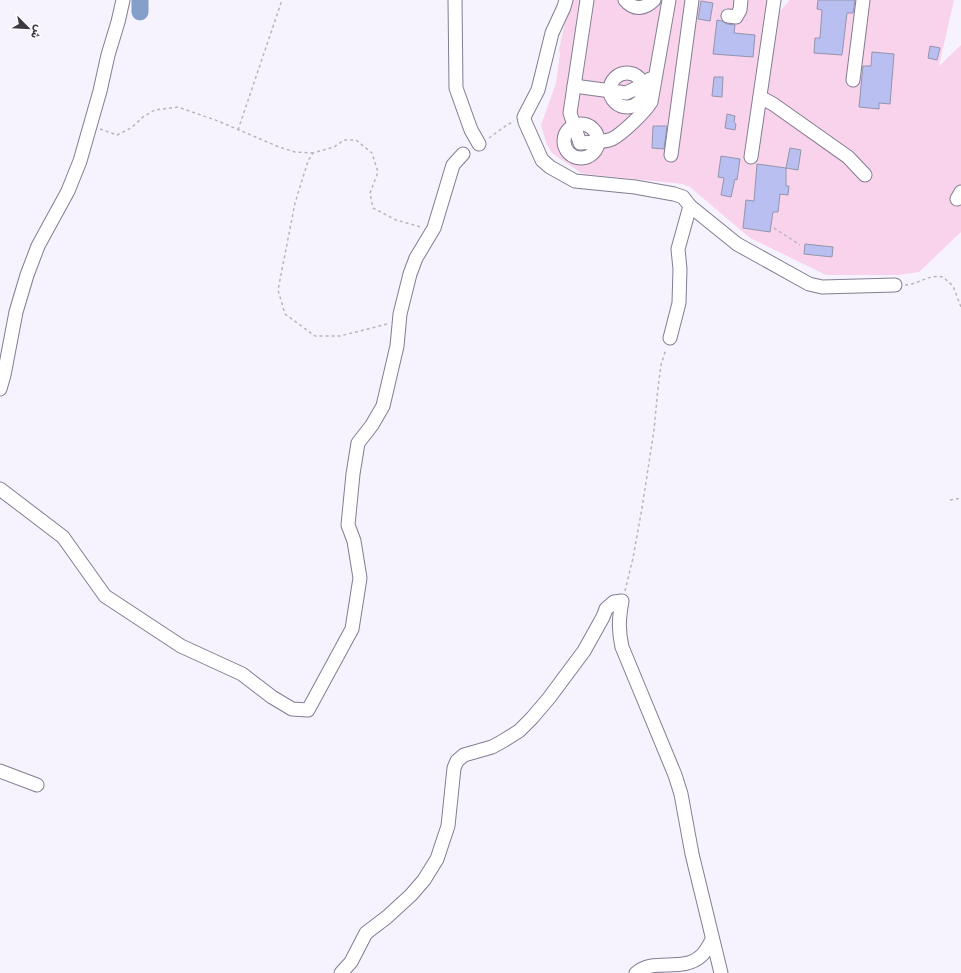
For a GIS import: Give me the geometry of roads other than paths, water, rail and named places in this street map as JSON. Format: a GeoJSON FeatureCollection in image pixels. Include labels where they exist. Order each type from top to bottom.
{"type":"FeatureCollection","features":[{"type":"Feature","properties":{"kind":"street"},"geometry":{"type":"LineString","coordinates":[[0,389],[16,312],[27,275],[38,246],[68,191],[92,124],[123,0]]}},
{"type":"Feature","properties":{"kind":"street"},"geometry":{"type":"LineString","coordinates":[[455,0],[456,88],[471,130],[479,144]]}},
{"type":"Feature","properties":{"kind":"street"},"geometry":{"type":"LineString","coordinates":[[566,0],[552,33],[538,90],[524,116],[525,122],[542,160],[550,167],[575,181],[635,187],[683,197],[690,206],[737,244],[809,284],[822,287],[896,285]]}},
{"type":"Feature","properties":{"kind":"street"},"geometry":{"type":"LineString","coordinates":[[587,0],[570,113],[580,143],[611,139],[618,135],[646,110],[651,102],[669,0]]}},
{"type":"Feature","properties":{"kind":"street"},"geometry":{"type":"LineString","coordinates":[[625,0],[629,5],[637,8],[646,7],[654,0]]}},
{"type":"Feature","properties":{"kind":"street"},"geometry":{"type":"LineString","coordinates":[[671,155],[692,0]]}},
{"type":"Feature","properties":{"kind":"street"},"geometry":{"type":"LineString","coordinates":[[728,16],[736,18],[740,10],[740,0]]}},
{"type":"Feature","properties":{"kind":"street"},"geometry":{"type":"LineString","coordinates":[[751,158],[774,0]]}},
{"type":"Feature","properties":{"kind":"street"},"geometry":{"type":"LineString","coordinates":[[853,80],[863,0]]}},
{"type":"Feature","properties":{"kind":"street"},"geometry":{"type":"LineString","coordinates":[[610,91],[613,80],[620,74],[629,72],[638,76],[644,84]]}},
{"type":"Feature","properties":{"kind":"street"},"geometry":{"type":"LineString","coordinates":[[574,86],[626,93],[644,84],[656,74]]}},
{"type":"Feature","properties":{"kind":"street"},"geometry":{"type":"LineString","coordinates":[[760,97],[773,104],[848,157],[865,175]]}},
{"type":"Feature","properties":{"kind":"street"},"geometry":{"type":"LineString","coordinates":[[574,125],[580,123],[589,125],[596,131],[598,141]]}},
{"type":"Feature","properties":{"kind":"street"},"geometry":{"type":"LineString","coordinates":[[0,489],[63,537],[105,596],[181,646],[242,674],[272,697],[292,709],[308,710],[352,629],[360,578],[354,541],[348,525],[353,474],[358,443],[376,419],[383,406],[397,346],[399,321],[410,274],[416,258],[432,231],[440,212],[453,165],[463,154]]}},
{"type":"Feature","properties":{"kind":"street"},"geometry":{"type":"LineString","coordinates":[[670,338],[679,303],[680,269],[678,249],[690,206]]}},
{"type":"Feature","properties":{"kind":"street"},"geometry":{"type":"LineString","coordinates":[[341,973],[352,962],[366,933],[387,917],[411,895],[424,880],[437,859],[448,826],[454,768],[457,761],[464,755],[492,747],[519,731],[549,698],[584,651],[595,634],[606,609],[614,602],[622,601],[618,621],[618,632],[622,647],[675,775],[681,794],[692,854],[721,973]]}},
{"type":"Feature","properties":{"kind":"street"},"geometry":{"type":"LineString","coordinates":[[0,771],[37,785]]}},
{"type":"Feature","properties":{"kind":"street"},"geometry":{"type":"LineString","coordinates":[[636,973],[647,966],[675,966],[694,961],[702,956],[712,940]]}},
{"type":"Feature","properties":{"kind":"waterway"},"geometry":{"type":"LineString","coordinates":[[140,0],[140,12]]}}]}
